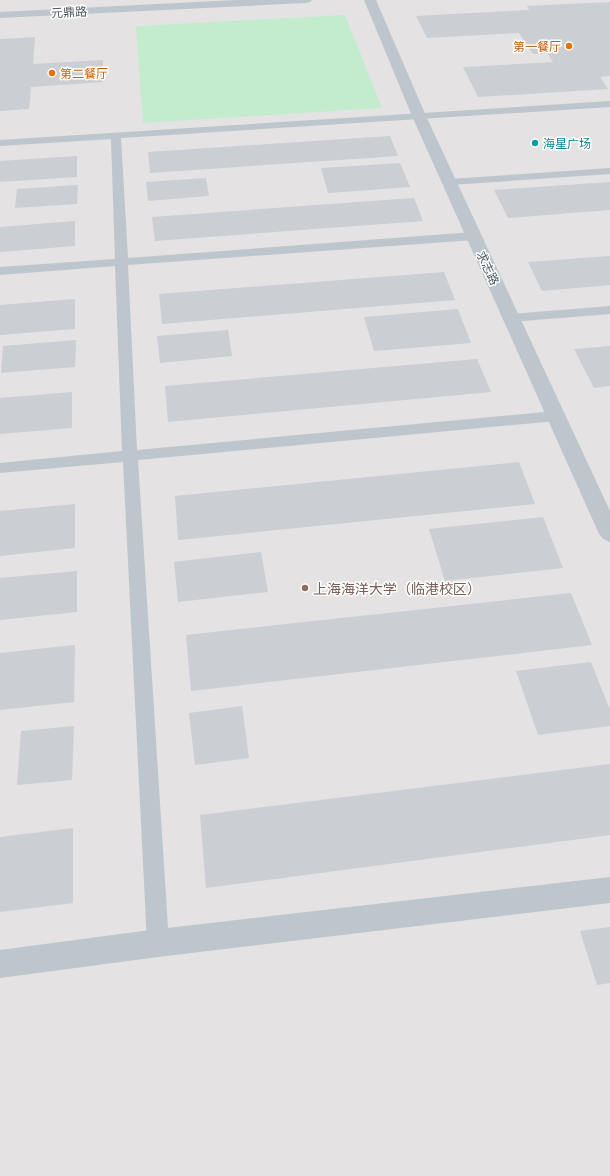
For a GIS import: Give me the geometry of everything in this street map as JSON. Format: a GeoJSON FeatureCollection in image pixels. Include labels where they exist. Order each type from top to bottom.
{"type":"FeatureCollection","features":[{"type":"Feature","properties":{"kind":"street","name":"元鼎路"},"geometry":{"type":"LineString","coordinates":[[0,15],[306,0]]}},
{"type":"Feature","properties":{"kind":"street","name":"求志路"},"geometry":{"type":"LineString","coordinates":[[370,0],[419,116],[610,534]]}},
{"type":"Feature","properties":{"kind":"street"},"geometry":{"type":"LineString","coordinates":[[0,964],[158,943],[610,890]]}},
{"type":"Feature","properties":{"kind":"lane"},"geometry":{"type":"LineString","coordinates":[[0,144],[610,104]]}},
{"type":"Feature","properties":{"kind":"lane"},"geometry":{"type":"LineString","coordinates":[[116,136],[130,456],[158,943]]}},
{"type":"Feature","properties":{"kind":"lane"},"geometry":{"type":"LineString","coordinates":[[450,182],[610,171]]}},
{"type":"Feature","properties":{"kind":"lane"},"geometry":{"type":"LineString","coordinates":[[0,271],[474,236]]}},
{"type":"Feature","properties":{"kind":"lane"},"geometry":{"type":"LineString","coordinates":[[511,318],[610,310]]}},
{"type":"Feature","properties":{"kind":"lane"},"geometry":{"type":"LineString","coordinates":[[0,468],[556,416]]}},
{"type":"Feature","properties":{"kind":"shaded area","name":"上海海洋大学（临港校区）"},"geometry":{"type":"Polygon","coordinates":[[[0,0],[610,0],[610,1176],[0,1176],[0,0]]]}},
{"type":"Feature","properties":{"kind":"green space"},"geometry":{"type":"Polygon","coordinates":[[[345,15],[382,108],[143,123],[136,26],[345,15]]]}},
{"type":"Feature","properties":{"kind":"building","name":"第一餐厅"},"geometry":{"type":"Polygon","coordinates":[[[610,2],[610,76],[600,77],[608,89],[478,97],[463,67],[553,62],[547,53],[533,54],[519,33],[427,38],[416,16],[529,10],[527,6],[610,2]]]}},
{"type":"Feature","properties":{"kind":"building","name":"第二餐厅"},"geometry":{"type":"Polygon","coordinates":[[[35,37],[33,64],[103,60],[103,82],[31,87],[29,109],[0,111],[0,39],[35,37]]]}},
{"type":"Feature","properties":{"kind":"building"},"geometry":{"type":"Polygon","coordinates":[[[390,136],[398,156],[150,173],[148,152],[390,136]]]}},
{"type":"Feature","properties":{"kind":"building"},"geometry":{"type":"Polygon","coordinates":[[[77,156],[77,177],[0,182],[0,161],[77,156]]]}},
{"type":"Feature","properties":{"kind":"building"},"geometry":{"type":"Polygon","coordinates":[[[400,163],[410,187],[328,193],[321,168],[400,163]]]}},
{"type":"Feature","properties":{"kind":"building"},"geometry":{"type":"Polygon","coordinates":[[[206,178],[209,196],[148,201],[146,182],[206,178]]]}},
{"type":"Feature","properties":{"kind":"building"},"geometry":{"type":"Polygon","coordinates":[[[610,182],[610,210],[508,218],[494,190],[610,182]]]}},
{"type":"Feature","properties":{"kind":"building"},"geometry":{"type":"Polygon","coordinates":[[[78,185],[77,204],[15,208],[17,189],[78,185]]]}},
{"type":"Feature","properties":{"kind":"building"},"geometry":{"type":"Polygon","coordinates":[[[414,198],[423,221],[155,241],[152,217],[414,198]]]}},
{"type":"Feature","properties":{"kind":"building"},"geometry":{"type":"Polygon","coordinates":[[[75,221],[75,246],[0,252],[0,227],[75,221]]]}},
{"type":"Feature","properties":{"kind":"building"},"geometry":{"type":"Polygon","coordinates":[[[610,256],[610,285],[542,291],[528,262],[610,256]]]}},
{"type":"Feature","properties":{"kind":"building"},"geometry":{"type":"Polygon","coordinates":[[[444,272],[455,300],[162,324],[159,294],[444,272]]]}},
{"type":"Feature","properties":{"kind":"building"},"geometry":{"type":"Polygon","coordinates":[[[75,299],[75,329],[0,335],[0,305],[75,299]]]}},
{"type":"Feature","properties":{"kind":"building"},"geometry":{"type":"Polygon","coordinates":[[[458,309],[471,343],[374,351],[364,317],[458,309]]]}},
{"type":"Feature","properties":{"kind":"building"},"geometry":{"type":"Polygon","coordinates":[[[228,330],[232,356],[160,363],[157,336],[228,330]]]}},
{"type":"Feature","properties":{"kind":"building"},"geometry":{"type":"Polygon","coordinates":[[[76,340],[75,367],[1,373],[3,346],[76,340]]]}},
{"type":"Feature","properties":{"kind":"building"},"geometry":{"type":"Polygon","coordinates":[[[610,346],[610,386],[594,388],[574,349],[610,346]]]}},
{"type":"Feature","properties":{"kind":"building"},"geometry":{"type":"Polygon","coordinates":[[[477,359],[491,392],[168,422],[165,386],[477,359]]]}},
{"type":"Feature","properties":{"kind":"building"},"geometry":{"type":"Polygon","coordinates":[[[72,392],[72,428],[0,434],[0,398],[72,392]]]}},
{"type":"Feature","properties":{"kind":"building"},"geometry":{"type":"Polygon","coordinates":[[[519,462],[535,504],[178,540],[175,496],[519,462]]]}},
{"type":"Feature","properties":{"kind":"building"},"geometry":{"type":"Polygon","coordinates":[[[75,504],[75,548],[0,556],[0,511],[75,504]]]}},
{"type":"Feature","properties":{"kind":"building"},"geometry":{"type":"Polygon","coordinates":[[[543,517],[563,568],[445,581],[429,529],[543,517]]]}},
{"type":"Feature","properties":{"kind":"building"},"geometry":{"type":"Polygon","coordinates":[[[261,552],[268,592],[178,602],[174,562],[261,552]]]}},
{"type":"Feature","properties":{"kind":"building"},"geometry":{"type":"Polygon","coordinates":[[[77,571],[77,612],[0,620],[0,578],[77,571]]]}},
{"type":"Feature","properties":{"kind":"building"},"geometry":{"type":"Polygon","coordinates":[[[571,593],[592,645],[191,691],[186,635],[571,593]]]}},
{"type":"Feature","properties":{"kind":"building"},"geometry":{"type":"Polygon","coordinates":[[[75,645],[74,702],[0,710],[0,653],[75,645]]]}},
{"type":"Feature","properties":{"kind":"building"},"geometry":{"type":"Polygon","coordinates":[[[591,662],[610,710],[610,726],[538,735],[516,671],[591,662]]]}},
{"type":"Feature","properties":{"kind":"building"},"geometry":{"type":"Polygon","coordinates":[[[242,706],[249,758],[195,765],[189,713],[242,706]]]}},
{"type":"Feature","properties":{"kind":"building"},"geometry":{"type":"Polygon","coordinates":[[[74,726],[72,780],[17,785],[21,731],[74,726]]]}},
{"type":"Feature","properties":{"kind":"building"},"geometry":{"type":"Polygon","coordinates":[[[610,764],[610,835],[206,888],[200,815],[610,764]]]}},
{"type":"Feature","properties":{"kind":"building"},"geometry":{"type":"Polygon","coordinates":[[[73,828],[73,903],[0,912],[0,837],[73,828]]]}},
{"type":"Feature","properties":{"kind":"building"},"geometry":{"type":"Polygon","coordinates":[[[610,927],[610,983],[597,985],[580,931],[610,927]]]}},
{"type":"Feature","properties":{"kind":"place","name":"第一餐厅"},"geometry":{"type":"Point","coordinates":[569,46]}},
{"type":"Feature","properties":{"kind":"place","name":"第二餐厅"},"geometry":{"type":"Point","coordinates":[52,73]}},
{"type":"Feature","properties":{"kind":"place","name":"海星广场"},"geometry":{"type":"Point","coordinates":[535,143]}},
{"type":"Feature","properties":{"kind":"place","name":"上海海洋大学（临港校区）"},"geometry":{"type":"Point","coordinates":[305,588]}}]}
